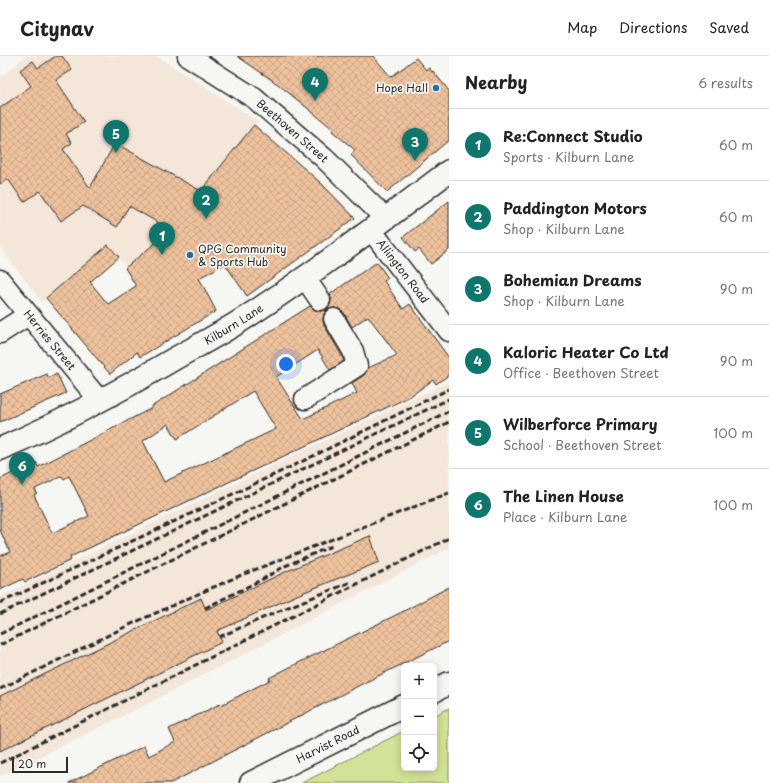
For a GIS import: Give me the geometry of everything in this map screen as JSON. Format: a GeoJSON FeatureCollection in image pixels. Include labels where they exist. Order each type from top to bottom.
{"type":"FeatureCollection","features":[{"type":"Feature","properties":{"kind":"main road","name":"Kilburn Lane"},"geometry":{"type":"LineString","coordinates":[[0,449],[31,436],[100,401],[247,317],[305,278],[449,171]]}},
{"type":"Feature","properties":{"kind":"main road"},"geometry":{"type":"LineString","coordinates":[[437,689],[449,683]]}},
{"type":"Feature","properties":{"kind":"main road","name":"Harvist Road"},"geometry":{"type":"LineString","coordinates":[[251,783],[401,708]]}},
{"type":"Feature","properties":{"kind":"street","name":"Beethoven Street"},"geometry":{"type":"LineString","coordinates":[[188,56],[254,98],[324,158],[379,224]]}},
{"type":"Feature","properties":{"kind":"street","name":"Allington Road"},"geometry":{"type":"LineString","coordinates":[[379,224],[449,331]]}},
{"type":"Feature","properties":{"kind":"street"},"geometry":{"type":"LineString","coordinates":[[305,278],[320,300]]}},
{"type":"Feature","properties":{"kind":"street","name":"Herries Street"},"geometry":{"type":"LineString","coordinates":[[0,280],[100,401]]}},
{"type":"Feature","properties":{"kind":"street"},"geometry":{"type":"LineString","coordinates":[[0,333],[28,315]]}},
{"type":"Feature","properties":{"kind":"street"},"geometry":{"type":"LineString","coordinates":[[304,399],[357,366],[353,351],[334,319]]}},
{"type":"Feature","properties":{"kind":"shaded area"},"geometry":{"type":"Polygon","coordinates":[[[26,56],[156,56],[258,121],[169,232],[127,267],[108,245],[42,302],[0,247],[0,78],[26,56]]]}},
{"type":"Feature","properties":{"kind":"shaded area"},"geometry":{"type":"Polygon","coordinates":[[[449,381],[449,548],[143,706],[0,776],[0,597],[449,381]]]}},
{"type":"Feature","properties":{"kind":"green space"},"geometry":{"type":"Polygon","coordinates":[[[449,708],[449,783],[302,783],[401,733],[401,771],[437,771],[437,714],[449,708]]]}},
{"type":"Feature","properties":{"kind":"building"},"geometry":{"type":"Polygon","coordinates":[[[56,56],[62,56],[72,70],[56,80],[84,122],[66,134],[72,143],[63,149],[90,188],[115,143],[201,191],[254,125],[321,183],[355,218],[247,296],[225,264],[199,278],[216,311],[140,357],[137,352],[110,374],[46,298],[108,245],[119,257],[90,282],[108,304],[136,286],[125,268],[171,230],[129,206],[117,227],[83,206],[61,221],[40,191],[24,202],[8,179],[0,184],[0,108],[31,86],[20,70],[33,61],[38,68],[56,56]]]}},
{"type":"Feature","properties":{"kind":"building"},"geometry":{"type":"Polygon","coordinates":[[[237,56],[373,56],[391,77],[416,58],[426,70],[429,68],[432,72],[433,71],[449,91],[449,140],[387,192],[351,155],[355,150],[332,131],[333,129],[279,85],[237,56]]]}},
{"type":"Feature","properties":{"kind":"building"},"geometry":{"type":"Polygon","coordinates":[[[449,201],[449,250],[431,264],[419,249],[415,252],[403,237],[449,201]]]}},
{"type":"Feature","properties":{"kind":"building"},"geometry":{"type":"Polygon","coordinates":[[[377,262],[388,278],[384,281],[403,309],[410,304],[449,358],[449,375],[436,384],[433,380],[409,397],[70,557],[71,560],[25,582],[23,579],[0,590],[0,556],[10,552],[0,530],[0,479],[36,462],[38,467],[152,408],[151,407],[310,306],[315,310],[326,310],[330,305],[330,294],[377,262]],[[328,309],[324,314],[323,320],[324,325],[344,361],[330,370],[318,350],[276,377],[303,419],[357,393],[352,383],[364,375],[368,368],[397,355],[368,316],[352,327],[344,313],[340,309],[328,309]],[[253,391],[177,439],[168,424],[143,441],[164,482],[276,429],[253,391]],[[62,476],[35,489],[37,493],[34,495],[52,533],[89,516],[69,476],[64,479],[62,476]]]}},
{"type":"Feature","properties":{"kind":"building"},"geometry":{"type":"Polygon","coordinates":[[[47,374],[48,378],[57,374],[66,393],[0,422],[0,394],[47,374]]]}},
{"type":"Feature","properties":{"kind":"building"},"geometry":{"type":"Polygon","coordinates":[[[370,536],[379,562],[297,595],[217,631],[222,642],[0,751],[0,696],[201,598],[206,610],[287,571],[370,536]]]}},
{"type":"Feature","properties":{"kind":"building"},"geometry":{"type":"Polygon","coordinates":[[[449,587],[449,641],[404,663],[401,663],[401,665],[171,783],[69,783],[144,746],[149,756],[175,742],[169,729],[220,704],[221,705],[270,680],[269,678],[290,667],[400,613],[449,587]]]}},
{"type":"Feature","properties":{"kind":"railway"},"geometry":{"type":"LineString","coordinates":[[0,603],[297,464],[449,389]]}},
{"type":"Feature","properties":{"kind":"railway"},"geometry":{"type":"LineString","coordinates":[[0,614],[449,399]]}},
{"type":"Feature","properties":{"kind":"railway"},"geometry":{"type":"LineString","coordinates":[[0,634],[449,411]]}},
{"type":"Feature","properties":{"kind":"railway"},"geometry":{"type":"LineString","coordinates":[[0,645],[449,422]]}},
{"type":"Feature","properties":{"kind":"railway"},"geometry":{"type":"LineString","coordinates":[[0,689],[127,626],[239,576],[449,493]]}},
{"type":"Feature","properties":{"kind":"railway"},"geometry":{"type":"LineString","coordinates":[[0,763],[449,538]]}},
{"type":"Feature","properties":{"kind":"railway"},"geometry":{"type":"LineString","coordinates":[[205,608],[263,579],[285,566],[334,545]]}},
{"type":"Feature","properties":{"kind":"railway"},"geometry":{"type":"LineString","coordinates":[[219,637],[351,582]]}},
{"type":"Feature","properties":{"kind":"place","name":"Hope Hall"},"geometry":{"type":"Point","coordinates":[436,88]}},
{"type":"Feature","properties":{"kind":"place","name":"Kaloric Heater Co Ltd"},"geometry":{"type":"Point","coordinates":[315,101]}},
{"type":"Feature","properties":{"kind":"place","name":"Wilberforce Primary"},"geometry":{"type":"Point","coordinates":[116,153]}},
{"type":"Feature","properties":{"kind":"place","name":"Bohemian Dreams"},"geometry":{"type":"Point","coordinates":[415,161]}},
{"type":"Feature","properties":{"kind":"place","name":"Paddington Motors"},"geometry":{"type":"Point","coordinates":[206,219]}},
{"type":"Feature","properties":{"kind":"place","name":"Re:Connect Studio"},"geometry":{"type":"Point","coordinates":[162,255]}},
{"type":"Feature","properties":{"kind":"place","name":"QPG Community & Sports Hub"},"geometry":{"type":"Point","coordinates":[190,255]}},
{"type":"Feature","properties":{"kind":"place","name":"The Linen House"},"geometry":{"type":"Point","coordinates":[22,485]}}]}
